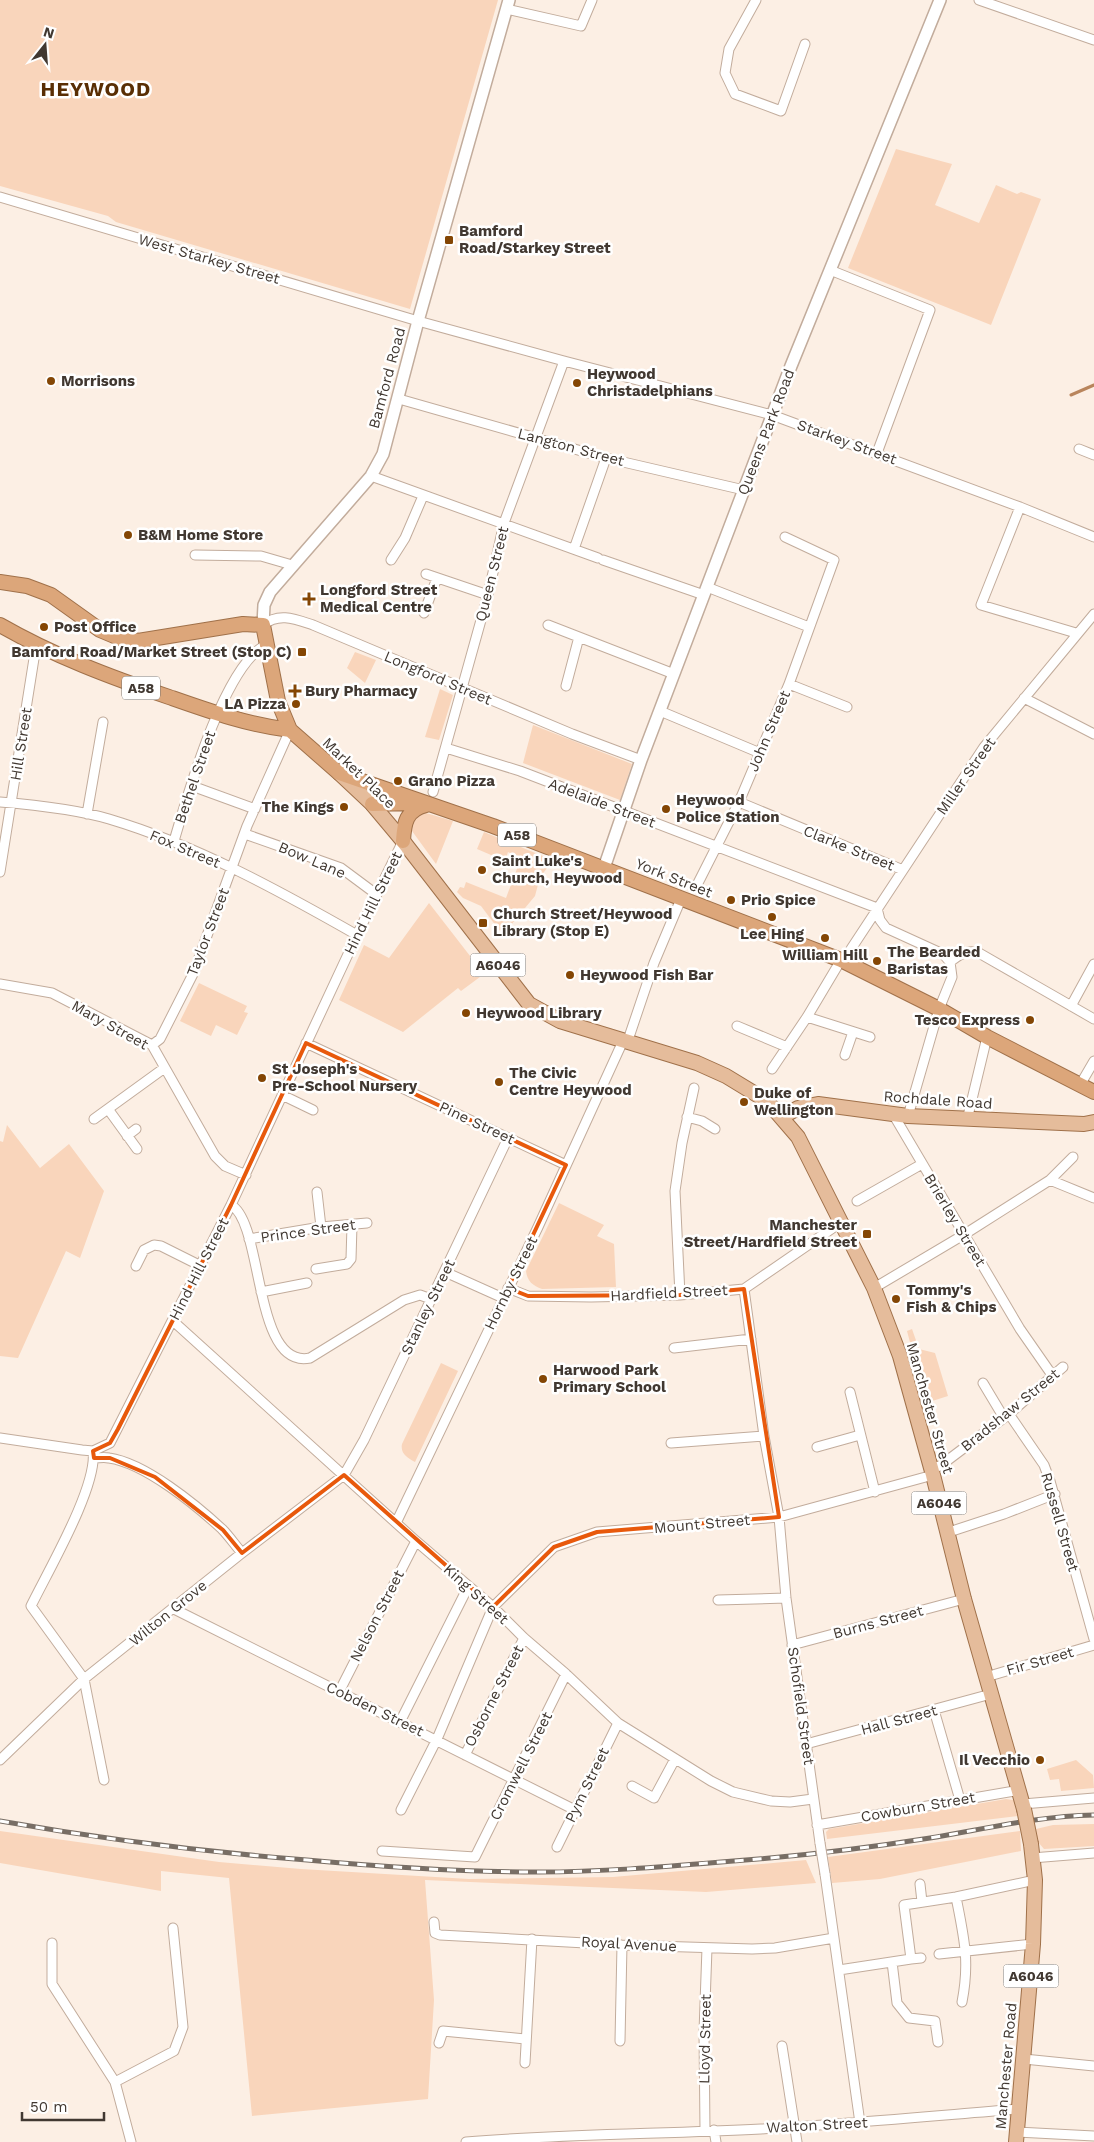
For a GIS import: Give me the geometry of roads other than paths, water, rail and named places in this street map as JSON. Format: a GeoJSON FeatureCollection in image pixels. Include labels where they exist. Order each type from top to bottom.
{"type":"FeatureCollection","features":[{"type":"Feature","properties":{"kind":"highway"},"geometry":{"type":"LineString","coordinates":[[0,582],[27,586],[51,595],[100,630],[119,638],[138,641],[243,624],[263,625]]}},
{"type":"Feature","properties":{"kind":"highway","name":"A58"},"geometry":{"type":"LineString","coordinates":[[0,625],[36,646],[115,679],[218,714],[262,726],[290,730]]}},
{"type":"Feature","properties":{"kind":"highway","name":"Bamford Road"},"geometry":{"type":"LineString","coordinates":[[263,625],[278,701],[290,730]]}},
{"type":"Feature","properties":{"kind":"highway","name":"Market Place"},"geometry":{"type":"LineString","coordinates":[[290,730],[339,773]]}},
{"type":"Feature","properties":{"kind":"highway","name":"York Street"},"geometry":{"type":"LineString","coordinates":[[339,773],[431,798],[681,899],[841,960],[939,1009],[987,1038],[1094,1092]]}},
{"type":"Feature","properties":{"kind":"highway"},"geometry":{"type":"LineString","coordinates":[[372,804],[431,798]]}},
{"type":"Feature","properties":{"kind":"highway"},"geometry":{"type":"LineString","coordinates":[[403,842],[405,821],[409,814],[416,807],[431,798]]}},
{"type":"Feature","properties":{"kind":"main road","name":"Market Place"},"geometry":{"type":"LineString","coordinates":[[339,773],[372,804],[403,842]]}},
{"type":"Feature","properties":{"kind":"main road","name":"A6046"},"geometry":{"type":"LineString","coordinates":[[403,842],[529,1004],[560,1021],[697,1063],[726,1076],[756,1093],[782,1117]]}},
{"type":"Feature","properties":{"kind":"main road","name":"Rochdale Road"},"geometry":{"type":"LineString","coordinates":[[782,1117],[798,1108],[818,1104],[908,1116],[967,1120],[1084,1124],[1094,1122]]}},
{"type":"Feature","properties":{"kind":"main road","name":"Manchester Street"},"geometry":{"type":"LineString","coordinates":[[782,1117],[802,1144],[874,1288],[900,1356],[964,1599],[1020,1790],[1032,1851]]}},
{"type":"Feature","properties":{"kind":"main road","name":"Manchester Road"},"geometry":{"type":"LineString","coordinates":[[1016,2137],[1033,1944],[1035,1880],[1032,1851]]}},
{"type":"Feature","properties":{"kind":"street"},"geometry":{"type":"LineString","coordinates":[[508,4],[581,26],[592,0]]}},
{"type":"Feature","properties":{"kind":"street"},"geometry":{"type":"LineString","coordinates":[[756,0],[728,49],[725,73],[735,94],[781,111],[805,44]]}},
{"type":"Feature","properties":{"kind":"street","name":"Queens Park Road"},"geometry":{"type":"LineString","coordinates":[[604,868],[625,812],[641,760],[772,415],[940,0]]}},
{"type":"Feature","properties":{"kind":"street"},"geometry":{"type":"LineString","coordinates":[[979,0],[1094,40]]}},
{"type":"Feature","properties":{"kind":"street","name":"Bamford Road"},"geometry":{"type":"LineString","coordinates":[[263,625],[264,606],[270,592],[372,476],[384,454],[418,321],[508,4]]}},
{"type":"Feature","properties":{"kind":"street","name":"West Starkey Street"},"geometry":{"type":"LineString","coordinates":[[0,197],[418,321]]}},
{"type":"Feature","properties":{"kind":"street"},"geometry":{"type":"LineString","coordinates":[[830,270],[930,310],[877,453]]}},
{"type":"Feature","properties":{"kind":"street","name":"Starkey Street"},"geometry":{"type":"LineString","coordinates":[[418,321],[564,362],[772,415],[1020,507],[1094,537]]}},
{"type":"Feature","properties":{"kind":"street","name":"Queen Street"},"geometry":{"type":"LineString","coordinates":[[431,798],[488,595],[504,523],[564,362]]}},
{"type":"Feature","properties":{"kind":"street","name":"Langton Street"},"geometry":{"type":"LineString","coordinates":[[399,399],[606,458],[744,490]]}},
{"type":"Feature","properties":{"kind":"street"},"geometry":{"type":"LineString","coordinates":[[1079,449],[1094,455]]}},
{"type":"Feature","properties":{"kind":"street"},"geometry":{"type":"LineString","coordinates":[[574,549],[606,458]]}},
{"type":"Feature","properties":{"kind":"street"},"geometry":{"type":"LineString","coordinates":[[372,476],[422,496],[504,523],[601,559],[706,591],[809,627]]}},
{"type":"Feature","properties":{"kind":"street"},"geometry":{"type":"LineString","coordinates":[[391,560],[405,538],[422,496]]}},
{"type":"Feature","properties":{"kind":"street"},"geometry":{"type":"LineString","coordinates":[[1020,507],[981,606],[1076,633]]}},
{"type":"Feature","properties":{"kind":"street","name":"John Street"},"geometry":{"type":"LineString","coordinates":[[696,886],[739,802],[760,753],[789,684],[834,560],[785,537]]}},
{"type":"Feature","properties":{"kind":"street"},"geometry":{"type":"LineString","coordinates":[[196,555],[261,556],[292,565]]}},
{"type":"Feature","properties":{"kind":"street"},"geometry":{"type":"LineString","coordinates":[[426,574],[488,595]]}},
{"type":"Feature","properties":{"kind":"street"},"geometry":{"type":"LineString","coordinates":[[424,613],[437,578]]}},
{"type":"Feature","properties":{"kind":"street","name":"Longford Street"},"geometry":{"type":"LineString","coordinates":[[263,625],[271,618],[286,616],[572,734],[641,760]]}},
{"type":"Feature","properties":{"kind":"street","name":"Miller Street"},"geometry":{"type":"LineString","coordinates":[[851,949],[984,748],[1076,633],[1093,617]]}},
{"type":"Feature","properties":{"kind":"street"},"geometry":{"type":"LineString","coordinates":[[548,625],[674,674]]}},
{"type":"Feature","properties":{"kind":"street"},"geometry":{"type":"LineString","coordinates":[[566,686],[579,637]]}},
{"type":"Feature","properties":{"kind":"street","name":"Bethel Street"},"geometry":{"type":"LineString","coordinates":[[174,841],[218,714],[234,680],[251,655],[259,648],[268,644]]}},
{"type":"Feature","properties":{"kind":"street","name":"Hill Street"},"geometry":{"type":"LineString","coordinates":[[0,868],[36,646]]}},
{"type":"Feature","properties":{"kind":"street"},"geometry":{"type":"LineString","coordinates":[[789,684],[847,707]]}},
{"type":"Feature","properties":{"kind":"street"},"geometry":{"type":"LineString","coordinates":[[1024,698],[1094,734]]}},
{"type":"Feature","properties":{"kind":"street"},"geometry":{"type":"LineString","coordinates":[[660,711],[760,753]]}},
{"type":"Feature","properties":{"kind":"street"},"geometry":{"type":"LineString","coordinates":[[87,814],[103,722]]}},
{"type":"Feature","properties":{"kind":"street","name":"Taylor Street"},"geometry":{"type":"LineString","coordinates":[[152,1046],[160,1039],[193,974],[245,834],[290,730]]}},
{"type":"Feature","properties":{"kind":"street","name":"Adelaide Street"},"geometry":{"type":"LineString","coordinates":[[446,748],[520,771],[716,848],[877,908]]}},
{"type":"Feature","properties":{"kind":"street"},"geometry":{"type":"LineString","coordinates":[[192,786],[255,809]]}},
{"type":"Feature","properties":{"kind":"street","name":"Fox Street"},"geometry":{"type":"LineString","coordinates":[[0,802],[87,814],[174,841],[288,896],[357,935]]}},
{"type":"Feature","properties":{"kind":"street","name":"Clarke Street"},"geometry":{"type":"LineString","coordinates":[[739,802],[903,870]]}},
{"type":"Feature","properties":{"kind":"street","name":"Bow Lane"},"geometry":{"type":"LineString","coordinates":[[245,834],[341,868],[376,894]]}},
{"type":"Feature","properties":{"kind":"street","name":"Hind Hill Street"},"geometry":{"type":"LineString","coordinates":[[93,1454],[110,1443],[201,1266],[246,1175],[376,894],[403,842]]}},
{"type":"Feature","properties":{"kind":"street","name":"Hornby Street"},"geometry":{"type":"LineString","coordinates":[[396,1522],[625,1042],[654,963],[681,899]]}},
{"type":"Feature","properties":{"kind":"street"},"geometry":{"type":"LineString","coordinates":[[877,908],[880,920],[886,928],[938,951],[950,962],[952,968],[950,986],[939,1009],[908,1116]]}},
{"type":"Feature","properties":{"kind":"street"},"geometry":{"type":"LineString","coordinates":[[950,962],[962,953],[969,951],[978,953],[1094,1019]]}},
{"type":"Feature","properties":{"kind":"street"},"geometry":{"type":"LineString","coordinates":[[772,1069],[807,1017],[841,960]]}},
{"type":"Feature","properties":{"kind":"street"},"geometry":{"type":"LineString","coordinates":[[1071,1006],[1094,964]]}},
{"type":"Feature","properties":{"kind":"street","name":"Mary Street"},"geometry":{"type":"LineString","coordinates":[[0,984],[52,993],[152,1046],[163,1069],[215,1156],[225,1166],[246,1175]]}},
{"type":"Feature","properties":{"kind":"street"},"geometry":{"type":"LineString","coordinates":[[807,1017],[870,1037]]}},
{"type":"Feature","properties":{"kind":"street"},"geometry":{"type":"LineString","coordinates":[[737,1026],[787,1046]]}},
{"type":"Feature","properties":{"kind":"street"},"geometry":{"type":"LineString","coordinates":[[845,1055],[853,1032]]}},
{"type":"Feature","properties":{"kind":"street"},"geometry":{"type":"LineString","coordinates":[[967,1120],[987,1038]]}},
{"type":"Feature","properties":{"kind":"street","name":"Pine Street"},"geometry":{"type":"LineString","coordinates":[[306,1043],[566,1165]]}},
{"type":"Feature","properties":{"kind":"street"},"geometry":{"type":"LineString","coordinates":[[1080,1085],[1094,1061]]}},
{"type":"Feature","properties":{"kind":"street"},"geometry":{"type":"LineString","coordinates":[[94,1119],[163,1069]]}},
{"type":"Feature","properties":{"kind":"street"},"geometry":{"type":"LineString","coordinates":[[680,1295],[676,1191],[687,1117],[694,1088]]}},
{"type":"Feature","properties":{"kind":"street"},"geometry":{"type":"LineString","coordinates":[[282,1095],[313,1110]]}},
{"type":"Feature","properties":{"kind":"street"},"geometry":{"type":"LineString","coordinates":[[108,1109],[137,1149]]}},
{"type":"Feature","properties":{"kind":"street","name":"Brierley Street"},"geometry":{"type":"LineString","coordinates":[[893,1114],[1020,1329],[1052,1375]]}},
{"type":"Feature","properties":{"kind":"street"},"geometry":{"type":"LineString","coordinates":[[687,1117],[702,1121],[715,1129]]}},
{"type":"Feature","properties":{"kind":"street"},"geometry":{"type":"LineString","coordinates":[[127,1136],[136,1129]]}},
{"type":"Feature","properties":{"kind":"street","name":"Stanley Street"},"geometry":{"type":"LineString","coordinates":[[344,1475],[364,1440],[508,1138]]}},
{"type":"Feature","properties":{"kind":"street"},"geometry":{"type":"LineString","coordinates":[[874,1288],[965,1234],[1050,1180],[1073,1157]]}},
{"type":"Feature","properties":{"kind":"street"},"geometry":{"type":"LineString","coordinates":[[857,1201],[922,1164]]}},
{"type":"Feature","properties":{"kind":"street"},"geometry":{"type":"LineString","coordinates":[[1050,1180],[1094,1198]]}},
{"type":"Feature","properties":{"kind":"street"},"geometry":{"type":"LineString","coordinates":[[317,1192],[320,1227]]}},
{"type":"Feature","properties":{"kind":"street"},"geometry":{"type":"LineString","coordinates":[[231,1205],[240,1211],[261,1292],[275,1334],[281,1347],[292,1356],[306,1359],[318,1354],[404,1300],[420,1295],[431,1299]]}},
{"type":"Feature","properties":{"kind":"street","name":"Prince Street"},"geometry":{"type":"LineString","coordinates":[[248,1239],[320,1227],[367,1223]]}},
{"type":"Feature","properties":{"kind":"street","name":"Hardfield Street"},"geometry":{"type":"LineString","coordinates":[[508,1288],[528,1296],[680,1295],[744,1289],[840,1223]]}},
{"type":"Feature","properties":{"kind":"street"},"geometry":{"type":"LineString","coordinates":[[316,1269],[347,1264],[351,1259],[352,1225]]}},
{"type":"Feature","properties":{"kind":"street"},"geometry":{"type":"LineString","coordinates":[[136,1266],[147,1248],[158,1245],[201,1266]]}},
{"type":"Feature","properties":{"kind":"street"},"geometry":{"type":"LineString","coordinates":[[444,1272],[503,1298]]}},
{"type":"Feature","properties":{"kind":"street"},"geometry":{"type":"LineString","coordinates":[[261,1292],[307,1284]]}},
{"type":"Feature","properties":{"kind":"street","name":"Schofield Street"},"geometry":{"type":"LineString","coordinates":[[744,1289],[764,1436],[779,1517],[792,1645],[860,2123]]}},
{"type":"Feature","properties":{"kind":"street","name":"King Street"},"geometry":{"type":"LineString","coordinates":[[173,1321],[416,1541],[493,1607],[524,1638],[618,1723],[711,1781],[733,1792],[771,1801],[790,1802],[813,1799]]}},
{"type":"Feature","properties":{"kind":"street"},"geometry":{"type":"LineString","coordinates":[[674,1348],[751,1339]]}},
{"type":"Feature","properties":{"kind":"street","name":"Bradshaw Street"},"geometry":{"type":"LineString","coordinates":[[932,1472],[1006,1416],[1063,1367]]}},
{"type":"Feature","properties":{"kind":"street","name":"Russell Street"},"geometry":{"type":"LineString","coordinates":[[983,1383],[1044,1465],[1055,1494],[1094,1638]]}},
{"type":"Feature","properties":{"kind":"street"},"geometry":{"type":"LineString","coordinates":[[850,1392],[875,1492]]}},
{"type":"Feature","properties":{"kind":"street"},"geometry":{"type":"LineString","coordinates":[[817,1447],[860,1435]]}},
{"type":"Feature","properties":{"kind":"street"},"geometry":{"type":"LineString","coordinates":[[671,1443],[764,1436]]}},
{"type":"Feature","properties":{"kind":"street"},"geometry":{"type":"LineString","coordinates":[[0,1438],[93,1454],[139,1468],[184,1498],[223,1530],[242,1553]]}},
{"type":"Feature","properties":{"kind":"street"},"geometry":{"type":"LineString","coordinates":[[93,1454],[92,1475],[81,1504],[31,1606],[84,1679],[104,1780]]}},
{"type":"Feature","properties":{"kind":"street","name":"Mount Street"},"geometry":{"type":"LineString","coordinates":[[493,1607],[554,1548],[597,1532],[779,1517],[875,1492],[932,1472]]}},
{"type":"Feature","properties":{"kind":"street","name":"Wilton Grove"},"geometry":{"type":"LineString","coordinates":[[2,1754],[84,1679],[242,1553],[344,1475]]}},
{"type":"Feature","properties":{"kind":"street"},"geometry":{"type":"LineString","coordinates":[[946,1532],[1004,1514],[1055,1494]]}},
{"type":"Feature","properties":{"kind":"street","name":"Nelson Street"},"geometry":{"type":"LineString","coordinates":[[339,1692],[416,1541]]}},
{"type":"Feature","properties":{"kind":"street"},"geometry":{"type":"LineString","coordinates":[[400,1722],[468,1587]]}},
{"type":"Feature","properties":{"kind":"street"},"geometry":{"type":"LineString","coordinates":[[718,1600],[786,1598]]}},
{"type":"Feature","properties":{"kind":"street","name":"Burns Street"},"geometry":{"type":"LineString","coordinates":[[792,1645],[964,1599]]}},
{"type":"Feature","properties":{"kind":"street"},"geometry":{"type":"LineString","coordinates":[[401,1810],[437,1739],[493,1607]]}},
{"type":"Feature","properties":{"kind":"street","name":"Cobden Street"},"geometry":{"type":"LineString","coordinates":[[174,1609],[437,1739],[464,1755],[575,1810]]}},
{"type":"Feature","properties":{"kind":"street","name":"Osborne Street"},"geometry":{"type":"LineString","coordinates":[[464,1755],[524,1638]]}},
{"type":"Feature","properties":{"kind":"street","name":"Fir Street"},"geometry":{"type":"LineString","coordinates":[[986,1676],[1094,1645]]}},
{"type":"Feature","properties":{"kind":"street","name":"Cromwell Street"},"geometry":{"type":"LineString","coordinates":[[382,1851],[475,1857],[566,1674]]}},
{"type":"Feature","properties":{"kind":"street","name":"Hall Street"},"geometry":{"type":"LineString","coordinates":[[806,1744],[991,1694]]}},
{"type":"Feature","properties":{"kind":"street"},"geometry":{"type":"LineString","coordinates":[[934,1710],[960,1800]]}},
{"type":"Feature","properties":{"kind":"street","name":"Pym Street"},"geometry":{"type":"LineString","coordinates":[[557,1847],[618,1723]]}},
{"type":"Feature","properties":{"kind":"street"},"geometry":{"type":"LineString","coordinates":[[632,1786],[654,1798],[675,1759]]}},
{"type":"Feature","properties":{"kind":"street","name":"Cowburn Street"},"geometry":{"type":"LineString","coordinates":[[817,1825],[1020,1790]]}},
{"type":"Feature","properties":{"kind":"street"},"geometry":{"type":"LineString","coordinates":[[1024,1806],[1094,1798]]}},
{"type":"Feature","properties":{"kind":"street"},"geometry":{"type":"LineString","coordinates":[[1032,1851],[1094,1853]]}},
{"type":"Feature","properties":{"kind":"street"},"geometry":{"type":"LineString","coordinates":[[911,1960],[904,1905],[956,1897],[1035,1880]]}},
{"type":"Feature","properties":{"kind":"street"},"geometry":{"type":"LineString","coordinates":[[920,1884],[922,1902]]}},
{"type":"Feature","properties":{"kind":"street"},"geometry":{"type":"LineString","coordinates":[[956,1897],[967,1953],[966,1981],[962,2002]]}},
{"type":"Feature","properties":{"kind":"street","name":"Royal Avenue"},"geometry":{"type":"LineString","coordinates":[[434,1922],[433,1929],[435,1933],[440,1935],[622,1945],[775,1948],[834,1938]]}},
{"type":"Feature","properties":{"kind":"street"},"geometry":{"type":"LineString","coordinates":[[115,2082],[174,2051],[183,2027],[174,1928]]}},
{"type":"Feature","properties":{"kind":"street"},"geometry":{"type":"LineString","coordinates":[[525,2063],[532,1939]]}},
{"type":"Feature","properties":{"kind":"street"},"geometry":{"type":"LineString","coordinates":[[52,1943],[52,1984],[115,2082],[131,2142]]}},
{"type":"Feature","properties":{"kind":"street"},"geometry":{"type":"LineString","coordinates":[[939,1954],[967,1953],[1033,1944]]}},
{"type":"Feature","properties":{"kind":"street"},"geometry":{"type":"LineString","coordinates":[[620,2041],[622,1945]]}},
{"type":"Feature","properties":{"kind":"street","name":"Lloyd Street"},"geometry":{"type":"LineString","coordinates":[[708,1948],[704,2032],[709,2130],[716,2142]]}},
{"type":"Feature","properties":{"kind":"street"},"geometry":{"type":"LineString","coordinates":[[839,1970],[921,1958]]}},
{"type":"Feature","properties":{"kind":"street"},"geometry":{"type":"LineString","coordinates":[[892,1962],[897,2003],[909,2018],[936,2021],[938,2042]]}},
{"type":"Feature","properties":{"kind":"street"},"geometry":{"type":"LineString","coordinates":[[439,2043],[443,2031],[526,2039]]}},
{"type":"Feature","properties":{"kind":"street"},"geometry":{"type":"LineString","coordinates":[[782,2046],[797,2142]]}},
{"type":"Feature","properties":{"kind":"street"},"geometry":{"type":"LineString","coordinates":[[1024,2059],[1094,2066]]}},
{"type":"Feature","properties":{"kind":"street","name":"Walton Street"},"geometry":{"type":"LineString","coordinates":[[466,2142],[610,2138],[709,2130],[860,2123],[1019,2109]]}},
{"type":"Feature","properties":{"kind":"street"},"geometry":{"type":"LineString","coordinates":[[1016,2137],[1094,2136]]}},
{"type":"Feature","properties":{"kind":"waterway"},"geometry":{"type":"LineString","coordinates":[[1071,395],[1094,385]]}},
{"type":"Feature","properties":{"kind":"railway"},"geometry":{"type":"LineString","coordinates":[[0,1821],[77,1834],[268,1857],[423,1869],[539,1872],[630,1869],[800,1855],[904,1842],[1032,1820],[1094,1815]]}},
{"type":"Feature","properties":{"kind":"place","name":"Bamford Road/Starkey Street"},"geometry":{"type":"Point","coordinates":[449,240]}},
{"type":"Feature","properties":{"kind":"place","name":"Morrisons"},"geometry":{"type":"Point","coordinates":[51,381]}},
{"type":"Feature","properties":{"kind":"place","name":"Heywood Christadelphians"},"geometry":{"type":"Point","coordinates":[577,383]}},
{"type":"Feature","properties":{"kind":"place","name":"B&M Home Store"},"geometry":{"type":"Point","coordinates":[128,535]}},
{"type":"Feature","properties":{"kind":"place","name":"Longford Street Medical Centre"},"geometry":{"type":"Point","coordinates":[309,599]}},
{"type":"Feature","properties":{"kind":"place","name":"Post Office"},"geometry":{"type":"Point","coordinates":[44,627]}},
{"type":"Feature","properties":{"kind":"place","name":"Bamford Road/Market Street (Stop C)"},"geometry":{"type":"Point","coordinates":[302,652]}},
{"type":"Feature","properties":{"kind":"place","name":"Bury Pharmacy"},"geometry":{"type":"Point","coordinates":[295,691]}},
{"type":"Feature","properties":{"kind":"place","name":"LA Pizza"},"geometry":{"type":"Point","coordinates":[296,704]}},
{"type":"Feature","properties":{"kind":"place","name":"Grano Pizza"},"geometry":{"type":"Point","coordinates":[398,781]}},
{"type":"Feature","properties":{"kind":"place","name":"The Kings"},"geometry":{"type":"Point","coordinates":[344,807]}},
{"type":"Feature","properties":{"kind":"place","name":"Heywood Police Station"},"geometry":{"type":"Point","coordinates":[666,809]}},
{"type":"Feature","properties":{"kind":"place","name":"Saint Luke's Church, Heywood"},"geometry":{"type":"Point","coordinates":[482,870]}},
{"type":"Feature","properties":{"kind":"place","name":"Prio Spice"},"geometry":{"type":"Point","coordinates":[731,900]}},
{"type":"Feature","properties":{"kind":"place","name":"Lee Hing"},"geometry":{"type":"Point","coordinates":[772,917]}},
{"type":"Feature","properties":{"kind":"place","name":"Church Street/Heywood Library (Stop E)"},"geometry":{"type":"Point","coordinates":[483,923]}},
{"type":"Feature","properties":{"kind":"place","name":"William Hill"},"geometry":{"type":"Point","coordinates":[825,938]}},
{"type":"Feature","properties":{"kind":"place","name":"The Bearded Baristas"},"geometry":{"type":"Point","coordinates":[877,961]}},
{"type":"Feature","properties":{"kind":"place","name":"Heywood Fish Bar"},"geometry":{"type":"Point","coordinates":[570,975]}},
{"type":"Feature","properties":{"kind":"place","name":"Heywood Library"},"geometry":{"type":"Point","coordinates":[466,1013]}},
{"type":"Feature","properties":{"kind":"place","name":"Tesco Express"},"geometry":{"type":"Point","coordinates":[1030,1020]}},
{"type":"Feature","properties":{"kind":"place","name":"St Joseph's Pre-School Nursery"},"geometry":{"type":"Point","coordinates":[262,1078]}},
{"type":"Feature","properties":{"kind":"place","name":"The Civic Centre Heywood"},"geometry":{"type":"Point","coordinates":[499,1082]}},
{"type":"Feature","properties":{"kind":"place","name":"Duke of Wellington"},"geometry":{"type":"Point","coordinates":[744,1102]}},
{"type":"Feature","properties":{"kind":"place","name":"Manchester Street/Hardfield Street"},"geometry":{"type":"Point","coordinates":[867,1234]}},
{"type":"Feature","properties":{"kind":"place","name":"Tommy's Fish & Chips"},"geometry":{"type":"Point","coordinates":[896,1299]}},
{"type":"Feature","properties":{"kind":"place","name":"Harwood Park Primary School"},"geometry":{"type":"Point","coordinates":[543,1379]}},
{"type":"Feature","properties":{"kind":"place","name":"Il Vecchio"},"geometry":{"type":"Point","coordinates":[1040,1760]}},
{"type":"Feature","properties":{"kind":"district","name":"HEYWOOD"},"geometry":{"type":"Point","coordinates":[96,89]}}]}
